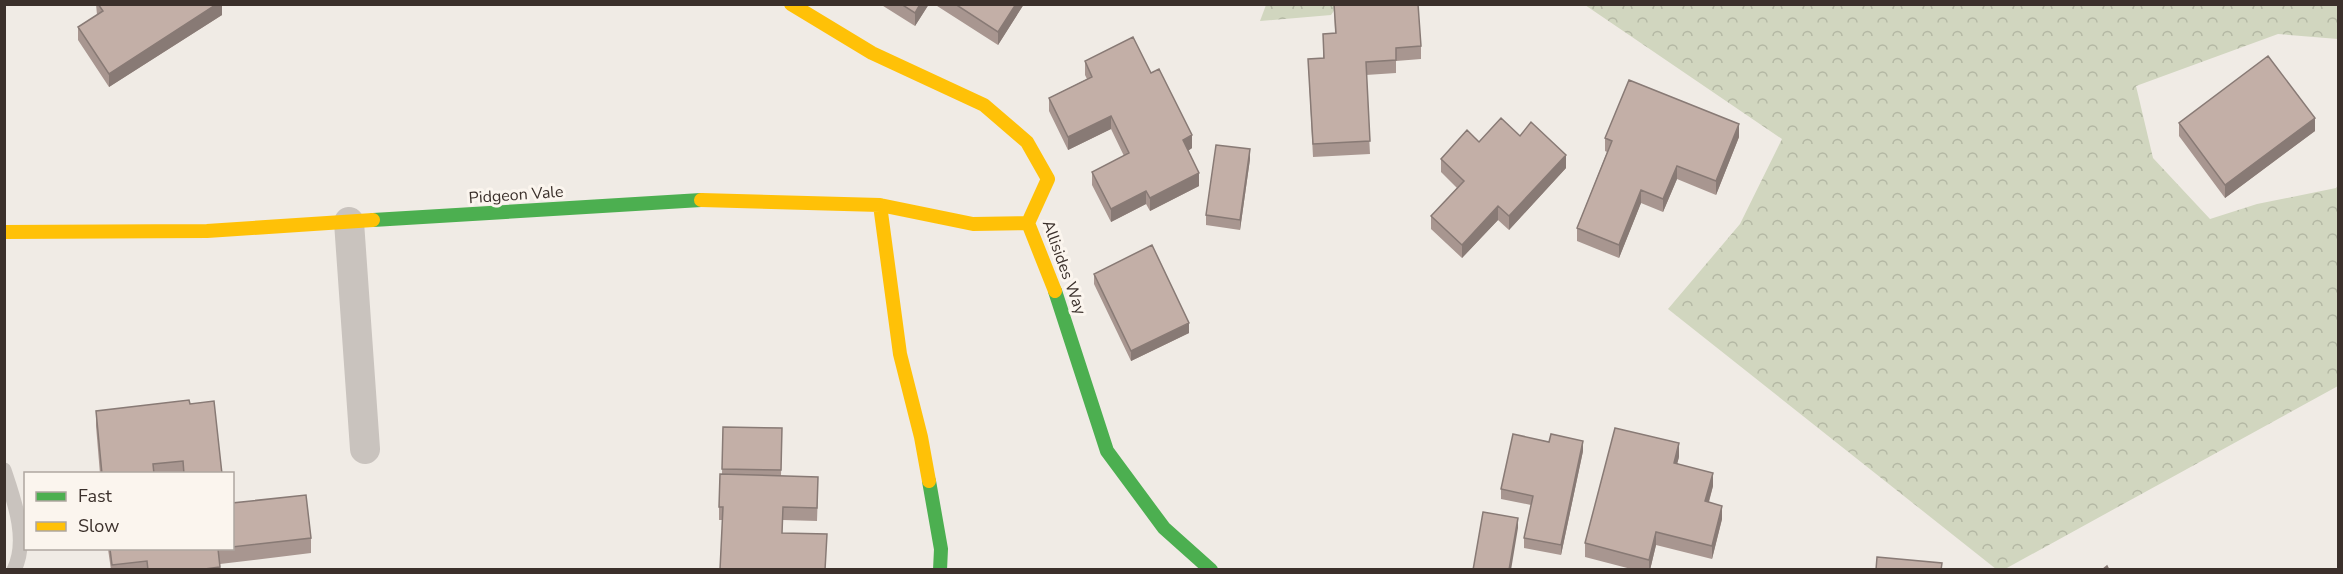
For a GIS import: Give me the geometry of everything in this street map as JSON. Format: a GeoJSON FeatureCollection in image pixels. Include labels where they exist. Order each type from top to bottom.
{"type":"FeatureCollection","features":[{"type":"Feature","properties":{"kind":"street","name":"Allisides Way"},"geometry":{"type":"LineString","coordinates":[[791,4],[872,53],[984,105],[1027,142],[1048,179],[1028,223],[1064,314],[1107,451],[1164,528],[1211,570]]}},
{"type":"Feature","properties":{"kind":"street","name":"Pidgeon Vale"},"geometry":{"type":"LineString","coordinates":[[4,232],[207,231],[684,200],[880,205],[973,224],[1028,223]]}},
{"type":"Feature","properties":{"kind":"street"},"geometry":{"type":"LineString","coordinates":[[880,205],[900,354],[921,437],[941,549],[940,570]]}},
{"type":"Feature","properties":{"kind":"street"},"geometry":{"type":"LineString","coordinates":[[349,222],[365,449]]}},
{"type":"Feature","properties":{"kind":"lane"},"geometry":{"type":"LineString","coordinates":[[4,470],[20,515],[19,561],[14,570]]}},
{"type":"Feature","properties":{"kind":"green space"},"geometry":{"type":"Polygon","coordinates":[[[1266,5],[1338,5],[1331,15],[1260,21],[1266,5]]]}},
{"type":"Feature","properties":{"kind":"green space"},"geometry":{"type":"Polygon","coordinates":[[[1585,5],[2338,5],[2338,39],[2278,34],[2136,86],[2153,158],[2210,219],[2257,204],[2336,188],[2338,185],[2338,386],[2005,569],[1996,569],[1668,309],[1740,224],[1782,139],[1585,5]]]}},
{"type":"Feature","properties":{"kind":"building"},"geometry":{"type":"Polygon","coordinates":[[[98,4],[217,4],[109,74],[78,27],[103,11],[98,4]]]}},
{"type":"Feature","properties":{"kind":"building"},"geometry":{"type":"Polygon","coordinates":[[[901,4],[920,4],[915,13],[901,4]]]}},
{"type":"Feature","properties":{"kind":"building"},"geometry":{"type":"Polygon","coordinates":[[[955,4],[1016,4],[998,32],[955,4]]]}},
{"type":"Feature","properties":{"kind":"building"},"geometry":{"type":"Polygon","coordinates":[[[1334,4],[1418,4],[1421,46],[1396,48],[1396,60],[1366,62],[1370,141],[1313,144],[1308,59],[1324,58],[1323,34],[1336,33],[1334,4]]]}},
{"type":"Feature","properties":{"kind":"building"},"geometry":{"type":"Polygon","coordinates":[[[1133,37],[1151,73],[1159,69],[1192,135],[1183,140],[1199,173],[1150,198],[1146,191],[1111,209],[1092,172],[1129,153],[1111,116],[1068,137],[1049,98],[1092,77],[1085,61],[1133,37]]]}},
{"type":"Feature","properties":{"kind":"building"},"geometry":{"type":"Polygon","coordinates":[[[2268,56],[2315,118],[2225,185],[2179,123],[2268,56]]]}},
{"type":"Feature","properties":{"kind":"building"},"geometry":{"type":"Polygon","coordinates":[[[1629,80],[1739,124],[1716,181],[1677,166],[1663,199],[1641,190],[1619,245],[1577,228],[1612,141],[1605,138],[1629,80]]]}},
{"type":"Feature","properties":{"kind":"building"},"geometry":{"type":"Polygon","coordinates":[[[1501,118],[1520,136],[1531,122],[1566,155],[1509,216],[1498,206],[1462,245],[1431,216],[1464,181],[1441,159],[1467,130],[1479,142],[1501,118]]]}},
{"type":"Feature","properties":{"kind":"building"},"geometry":{"type":"Polygon","coordinates":[[[1216,145],[1250,149],[1240,220],[1206,215],[1216,145]]]}},
{"type":"Feature","properties":{"kind":"building"},"geometry":{"type":"Polygon","coordinates":[[[1152,245],[1189,323],[1131,351],[1094,274],[1152,245]]]}},
{"type":"Feature","properties":{"kind":"building"},"geometry":{"type":"Polygon","coordinates":[[[189,400],[190,404],[214,401],[222,472],[184,472],[183,461],[153,464],[154,472],[102,472],[96,411],[189,400]]]}},
{"type":"Feature","properties":{"kind":"building"},"geometry":{"type":"Polygon","coordinates":[[[723,427],[782,428],[781,470],[722,469],[723,427]]]}},
{"type":"Feature","properties":{"kind":"building"},"geometry":{"type":"Polygon","coordinates":[[[1615,428],[1679,443],[1674,463],[1713,473],[1705,501],[1722,506],[1712,546],[1656,532],[1649,560],[1585,543],[1615,428]]]}},
{"type":"Feature","properties":{"kind":"building"},"geometry":{"type":"Polygon","coordinates":[[[1513,434],[1549,442],[1551,434],[1583,441],[1561,545],[1524,538],[1533,496],[1501,489],[1513,434]]]}},
{"type":"Feature","properties":{"kind":"building"},"geometry":{"type":"Polygon","coordinates":[[[720,474],[818,477],[817,508],[783,507],[782,533],[827,534],[825,570],[720,570],[723,507],[719,507],[720,474]]]}},
{"type":"Feature","properties":{"kind":"building"},"geometry":{"type":"Polygon","coordinates":[[[306,495],[311,538],[234,547],[234,503],[306,495]]]}},
{"type":"Feature","properties":{"kind":"building"},"geometry":{"type":"Polygon","coordinates":[[[1483,512],[1518,518],[1509,570],[1473,570],[1483,512]]]}},
{"type":"Feature","properties":{"kind":"building"},"geometry":{"type":"Polygon","coordinates":[[[110,550],[218,550],[220,567],[197,570],[148,570],[147,561],[112,565],[110,550]]]}},
{"type":"Feature","properties":{"kind":"building"},"geometry":{"type":"Polygon","coordinates":[[[1877,557],[1942,563],[1941,570],[1876,570],[1877,557]]]}},
{"type":"Feature","properties":{"kind":"traffic: fast"},"geometry":{"type":"LineString","coordinates":[[373,220],[701,200]]}},
{"type":"Feature","properties":{"kind":"traffic: fast"},"geometry":{"type":"LineString","coordinates":[[1055,291],[1107,451],[1164,528],[1211,570]]}},
{"type":"Feature","properties":{"kind":"traffic: fast"},"geometry":{"type":"LineString","coordinates":[[929,481],[941,549],[940,570]]}},
{"type":"Feature","properties":{"kind":"traffic: slow"},"geometry":{"type":"LineString","coordinates":[[791,4],[872,53],[984,105],[1027,142],[1048,179],[1028,223],[1055,291]]}},
{"type":"Feature","properties":{"kind":"traffic: slow"},"geometry":{"type":"LineString","coordinates":[[701,200],[880,205],[973,224],[1028,223]]}},
{"type":"Feature","properties":{"kind":"traffic: slow"},"geometry":{"type":"LineString","coordinates":[[880,205],[900,354],[921,437],[929,481]]}},
{"type":"Feature","properties":{"kind":"traffic: slow"},"geometry":{"type":"LineString","coordinates":[[4,232],[207,231],[373,220]]}}]}
